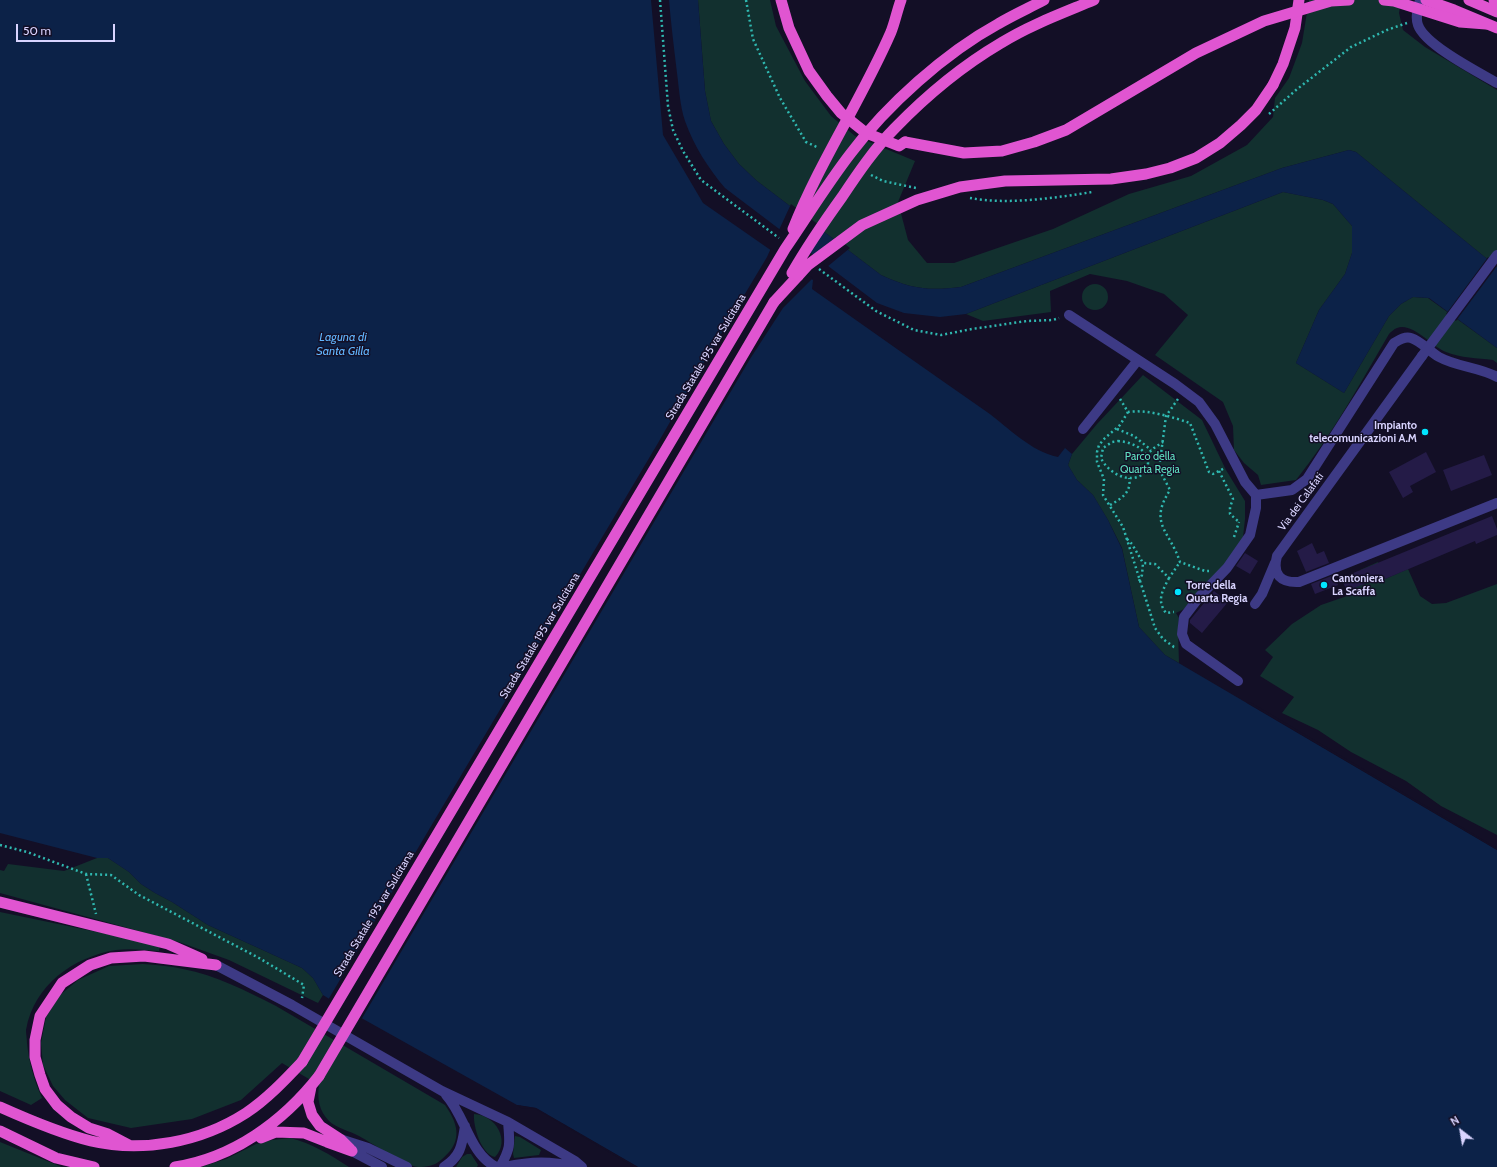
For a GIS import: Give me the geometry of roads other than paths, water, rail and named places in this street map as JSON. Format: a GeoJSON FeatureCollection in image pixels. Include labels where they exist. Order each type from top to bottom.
{"type":"FeatureCollection","features":[{"type":"Feature","properties":{"kind":"highway"},"geometry":{"type":"LineString","coordinates":[[781,0],[789,28],[809,71],[841,112],[866,133],[899,146],[905,142],[964,153],[1002,151],[1034,142],[1066,130],[1196,53],[1264,21],[1331,1],[1349,0]]}},
{"type":"Feature","properties":{"kind":"highway"},"geometry":{"type":"LineString","coordinates":[[785,249],[813,185],[867,82],[891,31],[901,0]]}},
{"type":"Feature","properties":{"kind":"highway","name":"Strada Statale 195 var Sulcitana"},"geometry":{"type":"LineString","coordinates":[[0,1107],[68,1135],[93,1141],[145,1146],[194,1137],[220,1128],[246,1113],[260,1102],[281,1084],[302,1062],[785,249],[851,153],[875,124],[945,59],[997,24],[1044,0]]}},
{"type":"Feature","properties":{"kind":"highway"},"geometry":{"type":"LineString","coordinates":[[224,1153],[256,1135],[275,1122],[311,1087],[319,1076],[774,302],[807,247],[862,167],[894,128],[932,93],[963,68],[1002,42],[1053,16],[1094,0]]}},
{"type":"Feature","properties":{"kind":"highway"},"geometry":{"type":"LineString","coordinates":[[774,302],[808,265],[862,225],[918,200],[960,187],[1006,181],[1111,179],[1146,174],[1170,168],[1196,158],[1220,143],[1256,110],[1273,85],[1283,64],[1296,28],[1298,0]]}},
{"type":"Feature","properties":{"kind":"highway"},"geometry":{"type":"LineString","coordinates":[[1384,0],[1394,1],[1460,22],[1486,24]]}},
{"type":"Feature","properties":{"kind":"highway"},"geometry":{"type":"LineString","coordinates":[[1426,0],[1497,28]]}},
{"type":"Feature","properties":{"kind":"highway"},"geometry":{"type":"LineString","coordinates":[[1469,0],[1497,12]]}},
{"type":"Feature","properties":{"kind":"highway"},"geometry":{"type":"LineString","coordinates":[[1494,0],[1497,4]]}},
{"type":"Feature","properties":{"kind":"highway"},"geometry":{"type":"LineString","coordinates":[[0,902],[168,944],[216,965]]}},
{"type":"Feature","properties":{"kind":"highway"},"geometry":{"type":"LineString","coordinates":[[128,1145],[108,1134],[89,1128],[71,1117],[57,1105],[45,1089],[35,1057],[35,1040],[40,1016],[62,983],[90,965],[111,958],[144,956],[216,965]]}},
{"type":"Feature","properties":{"kind":"highway"},"geometry":{"type":"LineString","coordinates":[[311,1087],[308,1102],[312,1115],[320,1126],[340,1139],[352,1150]]}},
{"type":"Feature","properties":{"kind":"highway"},"geometry":{"type":"LineString","coordinates":[[0,1131],[56,1158],[94,1167]]}},
{"type":"Feature","properties":{"kind":"highway"},"geometry":{"type":"LineString","coordinates":[[175,1167],[191,1164],[224,1153],[276,1132],[304,1133],[352,1150]]}},
{"type":"Feature","properties":{"kind":"street"},"geometry":{"type":"LineString","coordinates":[[1420,0],[1417,14],[1417,24],[1422,33],[1441,49],[1497,83]]}},
{"type":"Feature","properties":{"kind":"street","name":"Via dei Calafati"},"geometry":{"type":"LineString","coordinates":[[1256,604],[1262,594],[1277,556],[1497,255]]}},
{"type":"Feature","properties":{"kind":"street"},"geometry":{"type":"LineString","coordinates":[[1069,315],[1199,402],[1215,424],[1245,482],[1256,494],[1256,508],[1250,535],[1227,568],[1200,596],[1184,617],[1182,634],[1186,644],[1238,681]]}},
{"type":"Feature","properties":{"kind":"street"},"geometry":{"type":"LineString","coordinates":[[1256,494],[1292,490],[1307,479],[1394,343],[1399,340],[1410,337],[1449,362],[1487,371],[1497,377]]}},
{"type":"Feature","properties":{"kind":"street"},"geometry":{"type":"LineString","coordinates":[[1083,429],[1138,360]]}},
{"type":"Feature","properties":{"kind":"street"},"geometry":{"type":"LineString","coordinates":[[1275,563],[1275,569],[1279,577],[1289,582],[1299,582],[1497,503]]}},
{"type":"Feature","properties":{"kind":"street"},"geometry":{"type":"LineString","coordinates":[[216,965],[300,1009],[442,1091],[508,1122],[575,1161],[582,1167]]}},
{"type":"Feature","properties":{"kind":"street"},"geometry":{"type":"LineString","coordinates":[[442,1091],[454,1103],[478,1150],[488,1162],[496,1167]]}},
{"type":"Feature","properties":{"kind":"street"},"geometry":{"type":"LineString","coordinates":[[500,1167],[508,1153],[510,1139],[508,1122]]}},
{"type":"Feature","properties":{"kind":"street"},"geometry":{"type":"LineString","coordinates":[[444,1167],[453,1161],[458,1154],[462,1144],[465,1126]]}},
{"type":"Feature","properties":{"kind":"street"},"geometry":{"type":"LineString","coordinates":[[340,1139],[368,1148],[407,1167]]}},
{"type":"Feature","properties":{"kind":"street"},"geometry":{"type":"LineString","coordinates":[[352,1150],[382,1167]]}},
{"type":"Feature","properties":{"kind":"street"},"geometry":{"type":"LineString","coordinates":[[505,1167],[539,1162],[557,1162],[578,1167]]}},
{"type":"Feature","properties":{"kind":"water","name":"Laguna di Santa Gilla"},"geometry":{"type":"Polygon","coordinates":[[[0,0],[651,0],[663,135],[703,203],[772,251],[787,266],[813,280],[812,289],[987,412],[1020,438],[1038,450],[1048,454],[1058,457],[1065,448],[1072,454],[1068,465],[1077,480],[1093,495],[1108,520],[1122,549],[1139,627],[1165,655],[1497,850],[1497,1167],[638,1167],[536,1108],[517,1105],[347,1010],[323,995],[313,978],[302,968],[208,925],[141,884],[129,872],[108,858],[97,858],[0,833],[0,0]]]}},
{"type":"Feature","properties":{"kind":"water"},"geometry":{"type":"Polygon","coordinates":[[[669,0],[698,0],[705,91],[711,121],[724,144],[739,164],[757,181],[881,275],[892,280],[920,288],[939,289],[961,287],[1282,168],[1349,150],[1356,152],[1497,267],[1497,348],[1429,298],[1413,297],[1401,304],[1389,316],[1344,393],[1296,363],[1319,310],[1345,274],[1352,253],[1352,226],[1333,204],[1323,200],[1283,192],[966,314],[940,317],[904,313],[877,303],[725,188],[707,165],[697,148],[683,115],[669,0]]]}},
{"type":"Feature","properties":{"kind":"place","name":"Impianto telecomunicazioni A.M"},"geometry":{"type":"Point","coordinates":[1425,432]}},
{"type":"Feature","properties":{"kind":"place","name":"Cantoniera La Scaffa"},"geometry":{"type":"Point","coordinates":[1324,585]}},
{"type":"Feature","properties":{"kind":"place","name":"Torre della Quarta Regia"},"geometry":{"type":"Point","coordinates":[1178,592]}},
{"type":"Feature","properties":{"kind":"park label","name":"Parco della Quarta Regia"},"geometry":{"type":"Point","coordinates":[1150,463]}}]}
